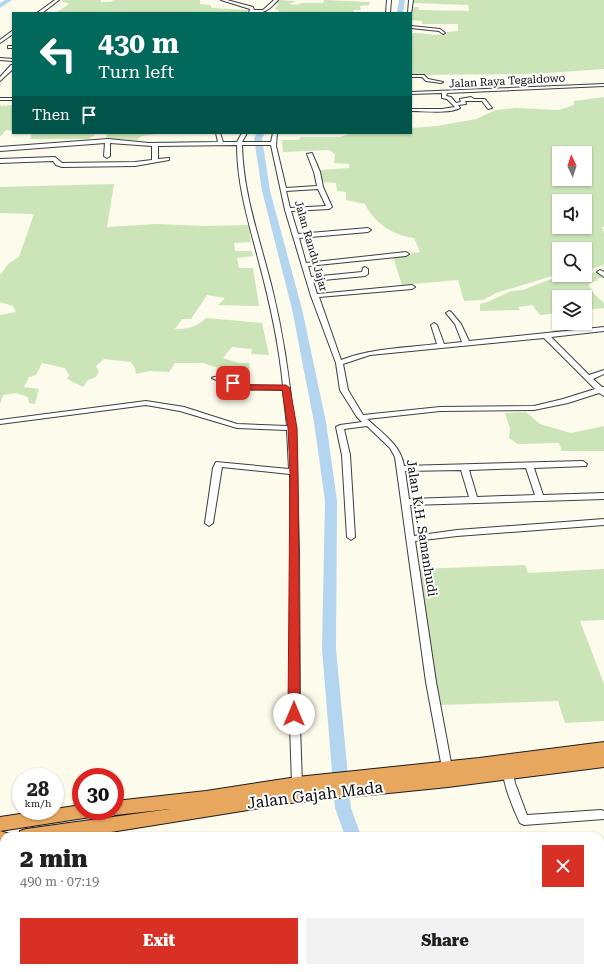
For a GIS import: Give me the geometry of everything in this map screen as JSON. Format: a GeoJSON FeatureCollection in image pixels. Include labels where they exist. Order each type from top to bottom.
{"type":"FeatureCollection","features":[{"type":"Feature","properties":{"kind":"highway","name":"Jalan Gajah Mada"},"geometry":{"type":"LineString","coordinates":[[360,783],[448,768],[603,756]]}},
{"type":"Feature","properties":{"kind":"highway","name":"Jalan Gajah Mada"},"geometry":{"type":"LineString","coordinates":[[59,832],[124,824],[291,796],[318,787],[508,772],[603,756]]}},
{"type":"Feature","properties":{"kind":"highway","name":"Jalan Gajah Mada"},"geometry":{"type":"LineString","coordinates":[[124,807],[206,798],[297,784],[318,787]]}},
{"type":"Feature","properties":{"kind":"highway"},"geometry":{"type":"LineString","coordinates":[[0,824],[72,814]]}},
{"type":"Feature","properties":{"kind":"street"},"geometry":{"type":"LineString","coordinates":[[40,12],[57,0]]}},
{"type":"Feature","properties":{"kind":"street"},"geometry":{"type":"LineString","coordinates":[[224,0],[249,6],[252,8],[252,12],[264,11],[276,0]]}},
{"type":"Feature","properties":{"kind":"street"},"geometry":{"type":"LineString","coordinates":[[388,12],[389,0]]}},
{"type":"Feature","properties":{"kind":"street"},"geometry":{"type":"LineString","coordinates":[[410,12],[411,0]]}},
{"type":"Feature","properties":{"kind":"street"},"geometry":{"type":"LineString","coordinates":[[412,27],[440,30],[442,32]]}},
{"type":"Feature","properties":{"kind":"street"},"geometry":{"type":"LineString","coordinates":[[0,42],[12,33]]}},
{"type":"Feature","properties":{"kind":"street"},"geometry":{"type":"LineString","coordinates":[[0,59],[12,60]]}},
{"type":"Feature","properties":{"kind":"street"},"geometry":{"type":"LineString","coordinates":[[0,80],[12,67]]}},
{"type":"Feature","properties":{"kind":"street"},"geometry":{"type":"LineString","coordinates":[[412,76],[424,76],[426,80],[441,82]]}},
{"type":"Feature","properties":{"kind":"street","name":"Jalan Raya Tegaldowo"},"geometry":{"type":"LineString","coordinates":[[412,93],[604,85]]}},
{"type":"Feature","properties":{"kind":"street"},"geometry":{"type":"LineString","coordinates":[[412,110],[442,110],[458,108],[449,98],[444,97],[445,92]]}},
{"type":"Feature","properties":{"kind":"street"},"geometry":{"type":"LineString","coordinates":[[455,104],[464,103],[462,100],[471,98],[483,100],[490,108]]}},
{"type":"Feature","properties":{"kind":"street"},"geometry":{"type":"LineString","coordinates":[[0,99],[12,99]]}},
{"type":"Feature","properties":{"kind":"street"},"geometry":{"type":"LineString","coordinates":[[218,134],[222,143]]}},
{"type":"Feature","properties":{"kind":"street"},"geometry":{"type":"LineString","coordinates":[[244,134],[241,142],[241,169],[247,203],[267,277],[282,351],[280,388],[292,428],[294,472],[294,730],[297,784]]}},
{"type":"Feature","properties":{"kind":"street","name":"Jalan Randu Jajar"},"geometry":{"type":"LineString","coordinates":[[275,134],[271,143],[319,295],[338,363]]}},
{"type":"Feature","properties":{"kind":"street"},"geometry":{"type":"LineString","coordinates":[[0,149],[108,142],[156,145],[241,142],[271,143]]}},
{"type":"Feature","properties":{"kind":"street"},"geometry":{"type":"LineString","coordinates":[[107,156],[108,142]]}},
{"type":"Feature","properties":{"kind":"street"},"geometry":{"type":"LineString","coordinates":[[155,161],[156,145]]}},
{"type":"Feature","properties":{"kind":"street"},"geometry":{"type":"LineString","coordinates":[[292,210],[329,208],[320,188],[317,172],[310,154]]}},
{"type":"Feature","properties":{"kind":"street"},"geometry":{"type":"LineString","coordinates":[[0,161],[55,159],[58,164],[62,165],[135,164],[167,159]]}},
{"type":"Feature","properties":{"kind":"street"},"geometry":{"type":"LineString","coordinates":[[286,189],[320,188]]}},
{"type":"Feature","properties":{"kind":"street"},"geometry":{"type":"LineString","coordinates":[[300,236],[368,230]]}},
{"type":"Feature","properties":{"kind":"street"},"geometry":{"type":"LineString","coordinates":[[308,264],[406,254]]}},
{"type":"Feature","properties":{"kind":"street"},"geometry":{"type":"LineString","coordinates":[[313,279],[365,274],[365,269]]}},
{"type":"Feature","properties":{"kind":"street"},"geometry":{"type":"LineString","coordinates":[[319,295],[412,286]]}},
{"type":"Feature","properties":{"kind":"street"},"geometry":{"type":"LineString","coordinates":[[449,313],[458,324],[466,343]]}},
{"type":"Feature","properties":{"kind":"street"},"geometry":{"type":"LineString","coordinates":[[434,325],[441,346]]}},
{"type":"Feature","properties":{"kind":"street"},"geometry":{"type":"LineString","coordinates":[[338,363],[364,354],[604,329]]}},
{"type":"Feature","properties":{"kind":"street"},"geometry":{"type":"LineString","coordinates":[[546,336],[603,391]]}},
{"type":"Feature","properties":{"kind":"street","name":"Jalan K.H. Samanhudi"},"geometry":{"type":"LineString","coordinates":[[338,363],[344,390],[361,416],[396,451],[401,469],[431,682],[448,768]]}},
{"type":"Feature","properties":{"kind":"street"},"geometry":{"type":"LineString","coordinates":[[588,378],[604,372]]}},
{"type":"Feature","properties":{"kind":"street"},"geometry":{"type":"LineString","coordinates":[[216,378],[234,383],[238,388],[280,388]]}},
{"type":"Feature","properties":{"kind":"street"},"geometry":{"type":"LineString","coordinates":[[361,416],[440,409],[529,408],[565,401],[603,391]]}},
{"type":"Feature","properties":{"kind":"street"},"geometry":{"type":"LineString","coordinates":[[0,422],[146,403],[181,409],[238,426],[292,428]]}},
{"type":"Feature","properties":{"kind":"street"},"geometry":{"type":"LineString","coordinates":[[351,537],[346,460],[340,427],[368,424]]}},
{"type":"Feature","properties":{"kind":"street"},"geometry":{"type":"LineString","coordinates":[[209,523],[217,468],[219,464],[294,472]]}},
{"type":"Feature","properties":{"kind":"street"},"geometry":{"type":"LineString","coordinates":[[401,469],[583,464]]}},
{"type":"Feature","properties":{"kind":"street"},"geometry":{"type":"LineString","coordinates":[[529,466],[540,498]]}},
{"type":"Feature","properties":{"kind":"street"},"geometry":{"type":"LineString","coordinates":[[464,467],[474,500]]}},
{"type":"Feature","properties":{"kind":"street"},"geometry":{"type":"LineString","coordinates":[[406,502],[604,496]]}},
{"type":"Feature","properties":{"kind":"street"},"geometry":{"type":"LineString","coordinates":[[412,539],[457,533],[604,522]]}},
{"type":"Feature","properties":{"kind":"street"},"geometry":{"type":"LineString","coordinates":[[508,772],[514,795],[524,820],[601,815]]}},
{"type":"Feature","properties":{"kind":"green space"},"geometry":{"type":"Polygon","coordinates":[[[63,0],[101,0],[101,2],[110,2],[114,0],[200,0],[200,4],[210,5],[212,8],[248,10],[247,12],[57,12],[68,5],[68,3],[62,2],[63,0]]]}},
{"type":"Feature","properties":{"kind":"green space"},"geometry":{"type":"Polygon","coordinates":[[[279,0],[296,1],[289,4],[297,5],[301,3],[323,3],[324,0],[370,2],[369,5],[360,6],[361,10],[353,10],[354,12],[279,12],[274,9],[279,4],[275,3],[279,0]]]}},
{"type":"Feature","properties":{"kind":"green space"},"geometry":{"type":"Polygon","coordinates":[[[414,0],[604,0],[604,69],[534,74],[412,75],[413,33],[446,35],[447,32],[458,31],[458,24],[422,24],[422,21],[412,20],[412,7],[418,7],[419,10],[469,11],[468,5],[413,3],[414,0]]]}},
{"type":"Feature","properties":{"kind":"green space"},"geometry":{"type":"Polygon","coordinates":[[[604,97],[604,227],[602,227],[604,233],[604,265],[592,269],[592,242],[552,242],[552,276],[496,293],[483,300],[464,301],[458,280],[402,285],[393,257],[420,252],[414,238],[399,235],[379,223],[365,204],[346,200],[346,192],[337,191],[336,183],[322,182],[319,170],[349,168],[349,164],[334,163],[335,155],[330,150],[283,152],[282,140],[298,140],[301,137],[340,137],[350,134],[412,134],[412,128],[437,126],[476,119],[496,110],[516,108],[559,110],[574,105],[574,101],[604,97]]]}},
{"type":"Feature","properties":{"kind":"green space"},"geometry":{"type":"Polygon","coordinates":[[[0,103],[1,106],[12,105],[12,131],[6,130],[0,137],[0,103]]]}},
{"type":"Feature","properties":{"kind":"green space"},"geometry":{"type":"Polygon","coordinates":[[[32,134],[96,134],[89,139],[30,139],[32,134]]]}},
{"type":"Feature","properties":{"kind":"green space"},"geometry":{"type":"Polygon","coordinates":[[[107,134],[155,134],[142,136],[137,140],[106,139],[107,134]]]}},
{"type":"Feature","properties":{"kind":"green space"},"geometry":{"type":"Polygon","coordinates":[[[114,184],[107,227],[156,224],[203,226],[249,225],[251,242],[234,243],[235,251],[252,251],[253,256],[237,258],[239,268],[253,268],[259,306],[218,305],[225,298],[207,295],[191,319],[182,319],[175,329],[192,327],[199,324],[206,318],[262,323],[269,355],[251,354],[252,349],[232,347],[223,358],[239,363],[249,363],[250,368],[236,372],[234,382],[219,378],[224,370],[203,363],[175,363],[169,372],[150,371],[136,374],[135,368],[131,362],[104,359],[96,366],[99,372],[96,377],[88,380],[83,387],[67,379],[69,375],[65,368],[42,363],[36,375],[29,377],[24,387],[39,389],[35,404],[29,403],[28,397],[16,393],[3,395],[0,404],[0,315],[16,312],[13,306],[0,302],[0,275],[8,264],[19,257],[34,214],[0,213],[0,187],[114,184]]]}},
{"type":"Feature","properties":{"kind":"green space"},"geometry":{"type":"Polygon","coordinates":[[[597,272],[604,277],[596,279],[598,280],[588,284],[592,290],[552,290],[552,314],[540,315],[532,305],[518,307],[520,310],[480,311],[480,304],[488,302],[511,291],[523,290],[552,279],[552,282],[592,282],[592,273],[597,272]]]}},
{"type":"Feature","properties":{"kind":"green space"},"geometry":{"type":"Polygon","coordinates":[[[592,290],[604,303],[604,308],[592,309],[592,290]]]}},
{"type":"Feature","properties":{"kind":"green space"},"geometry":{"type":"Polygon","coordinates":[[[526,412],[540,424],[571,433],[604,426],[604,451],[562,451],[559,443],[518,444],[509,438],[510,429],[505,413],[526,412]]]}},
{"type":"Feature","properties":{"kind":"green space"},"geometry":{"type":"Polygon","coordinates":[[[525,565],[528,573],[604,569],[604,620],[580,621],[604,684],[604,721],[565,723],[558,701],[440,705],[428,635],[420,569],[525,565]]]}},
{"type":"Feature","properties":{"kind":"waterway"},"geometry":{"type":"LineString","coordinates":[[0,6],[9,0]]}},
{"type":"Feature","properties":{"kind":"waterway"},"geometry":{"type":"LineString","coordinates":[[400,12],[402,0]]}},
{"type":"Feature","properties":{"kind":"waterway"},"geometry":{"type":"LineString","coordinates":[[260,134],[258,138],[266,191],[297,309],[320,422],[331,501],[329,649],[343,808],[352,832]]}},
{"type":"Feature","properties":{"kind":"route"},"geometry":{"type":"LineString","coordinates":[[233,383],[235,384],[235,387],[238,388],[286,388],[292,428],[294,472],[294,714]]}}]}
